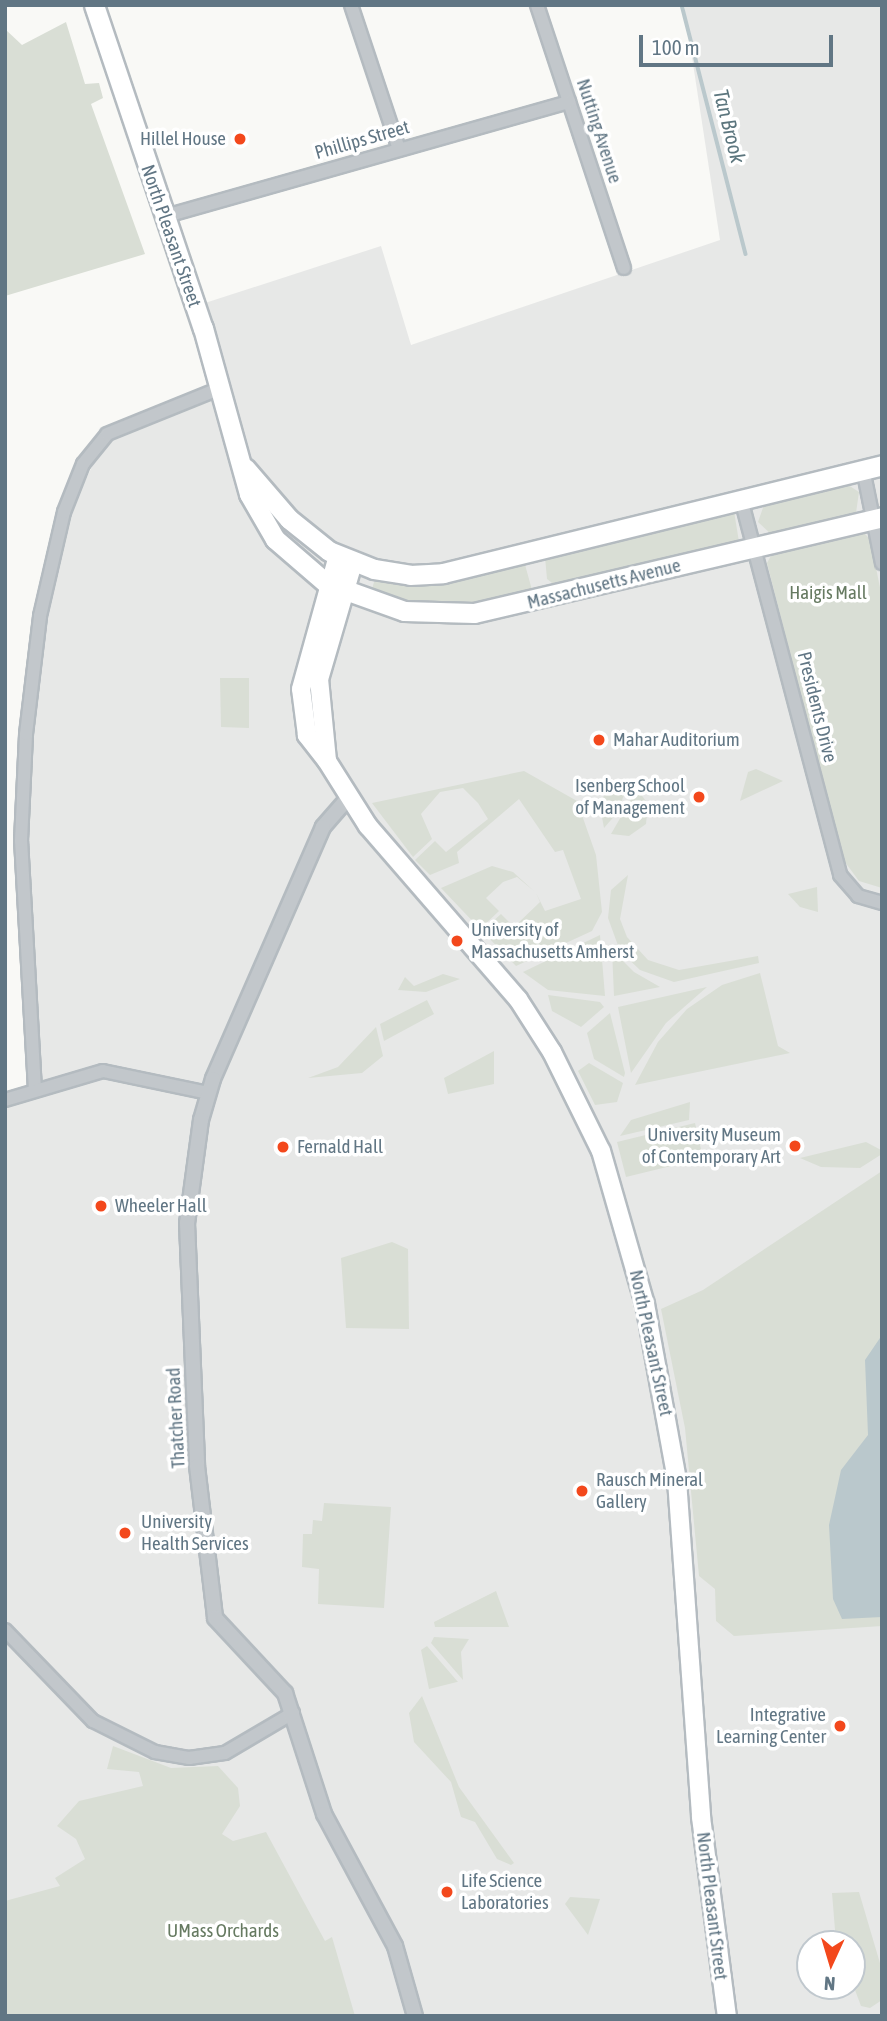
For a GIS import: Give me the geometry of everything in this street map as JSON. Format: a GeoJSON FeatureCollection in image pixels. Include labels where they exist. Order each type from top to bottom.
{"type":"FeatureCollection","features":[{"type":"Feature","properties":{"kind":"main road","name":"North Pleasant Street"},"geometry":{"type":"LineString","coordinates":[[94,5],[221,388],[245,467],[249,494],[269,532],[335,587]]}},
{"type":"Feature","properties":{"kind":"main road","name":"North Pleasant Street"},"geometry":{"type":"LineString","coordinates":[[245,467],[289,520],[345,559],[301,697],[307,735],[408,876],[522,1004],[571,1086],[605,1163],[645,1304],[670,1431],[701,1817],[727,2016]]}},
{"type":"Feature","properties":{"kind":"main road"},"geometry":{"type":"LineString","coordinates":[[345,559],[393,574],[443,573],[873,467]]}},
{"type":"Feature","properties":{"kind":"main road","name":"Massachusetts Avenue"},"geometry":{"type":"LineString","coordinates":[[335,587],[404,611],[474,613],[878,518]]}},
{"type":"Feature","properties":{"kind":"street"},"geometry":{"type":"LineString","coordinates":[[351,5],[399,149]]}},
{"type":"Feature","properties":{"kind":"street","name":"Nutting Avenue"},"geometry":{"type":"LineString","coordinates":[[537,5],[624,268]]}},
{"type":"Feature","properties":{"kind":"street","name":"Phillips Street"},"geometry":{"type":"LineString","coordinates":[[166,216],[569,102]]}},
{"type":"Feature","properties":{"kind":"street"},"geometry":{"type":"LineString","coordinates":[[35,1090],[21,841],[25,747],[40,616],[64,512],[83,464],[107,434],[221,388]]}},
{"type":"Feature","properties":{"kind":"street"},"geometry":{"type":"LineString","coordinates":[[873,467],[882,563]]}},
{"type":"Feature","properties":{"kind":"street","name":"Presidents Drive"},"geometry":{"type":"LineString","coordinates":[[741,499],[840,875],[859,896],[882,903]]}},
{"type":"Feature","properties":{"kind":"street","name":"Thatcher Road"},"geometry":{"type":"LineString","coordinates":[[349,797],[323,827],[208,1093],[187,1223],[210,1598],[221,1630],[271,1673],[293,1713],[324,1814],[395,1946],[415,2016]]}},
{"type":"Feature","properties":{"kind":"street"},"geometry":{"type":"LineString","coordinates":[[5,1100],[103,1071],[208,1093]]}},
{"type":"Feature","properties":{"kind":"street"},"geometry":{"type":"LineString","coordinates":[[5,1630],[93,1721],[155,1752],[189,1758],[225,1753],[293,1713]]}},
{"type":"Feature","properties":{"kind":"shaded area","name":"University of Massachusetts Amherst"},"geometry":{"type":"Polygon","coordinates":[[[684,5],[882,5],[882,2016],[5,2016],[5,1108],[38,1096],[27,840],[32,736],[44,631],[72,509],[95,460],[116,436],[232,391],[205,303],[381,246],[411,345],[720,240],[684,5]]]}},
{"type":"Feature","properties":{"kind":"shaded area"},"geometry":{"type":"Polygon","coordinates":[[[882,1335],[882,1617],[842,1619],[833,1599],[829,1525],[841,1470],[868,1435],[865,1360],[882,1335]]]}},
{"type":"Feature","properties":{"kind":"green space"},"geometry":{"type":"Polygon","coordinates":[[[66,22],[85,84],[99,83],[103,98],[91,104],[145,254],[5,296],[5,29],[22,45],[66,22]]]}},
{"type":"Feature","properties":{"kind":"green space"},"geometry":{"type":"Polygon","coordinates":[[[845,483],[859,492],[856,513],[772,535],[758,522],[765,502],[845,483]]]}},
{"type":"Feature","properties":{"kind":"green space"},"geometry":{"type":"Polygon","coordinates":[[[734,511],[739,542],[556,586],[547,579],[545,557],[734,511]]]}},
{"type":"Feature","properties":{"kind":"green space","name":"Haigis Mall"},"geometry":{"type":"Polygon","coordinates":[[[862,531],[870,539],[882,597],[882,888],[859,881],[842,858],[767,563],[773,552],[862,531]]]}},
{"type":"Feature","properties":{"kind":"green space"},"geometry":{"type":"Polygon","coordinates":[[[524,561],[532,590],[490,604],[417,605],[371,593],[374,582],[442,584],[524,561]]]}},
{"type":"Feature","properties":{"kind":"green space"},"geometry":{"type":"Polygon","coordinates":[[[220,678],[249,678],[249,728],[221,727],[220,678]]]}},
{"type":"Feature","properties":{"kind":"green space"},"geometry":{"type":"Polygon","coordinates":[[[756,769],[783,781],[740,801],[748,772],[756,769]]]}},
{"type":"Feature","properties":{"kind":"green space"},"geometry":{"type":"Polygon","coordinates":[[[524,771],[577,801],[596,855],[602,912],[592,931],[516,966],[482,931],[501,914],[514,927],[540,902],[536,893],[545,911],[581,899],[563,850],[555,852],[519,799],[457,852],[459,863],[430,875],[415,860],[435,841],[446,852],[488,819],[478,803],[463,788],[440,792],[421,814],[432,839],[413,857],[372,803],[524,771]]]}},
{"type":"Feature","properties":{"kind":"green space"},"geometry":{"type":"Polygon","coordinates":[[[628,785],[617,813],[604,828],[599,801],[614,786],[628,785]]]}},
{"type":"Feature","properties":{"kind":"green space"},"geometry":{"type":"Polygon","coordinates":[[[637,789],[648,804],[646,824],[629,836],[611,834],[637,789]]]}},
{"type":"Feature","properties":{"kind":"green space"},"geometry":{"type":"Polygon","coordinates":[[[492,866],[513,872],[534,891],[517,877],[503,882],[486,898],[499,911],[480,929],[441,888],[492,866]]]}},
{"type":"Feature","properties":{"kind":"green space"},"geometry":{"type":"Polygon","coordinates":[[[628,875],[620,919],[627,937],[648,960],[679,970],[758,956],[759,963],[674,982],[640,970],[620,951],[608,918],[611,890],[628,875]]]}},
{"type":"Feature","properties":{"kind":"green space"},"geometry":{"type":"Polygon","coordinates":[[[817,887],[818,912],[800,907],[788,894],[817,887]]]}},
{"type":"Feature","properties":{"kind":"green space"},"geometry":{"type":"Polygon","coordinates":[[[600,935],[605,996],[548,990],[523,972],[600,935]]]}},
{"type":"Feature","properties":{"kind":"green space"},"geometry":{"type":"Polygon","coordinates":[[[612,950],[634,972],[660,987],[614,996],[612,950]]]}},
{"type":"Feature","properties":{"kind":"green space"},"geometry":{"type":"Polygon","coordinates":[[[760,973],[778,1046],[790,1053],[635,1085],[658,1042],[687,1009],[722,985],[760,973]]]}},
{"type":"Feature","properties":{"kind":"green space"},"geometry":{"type":"Polygon","coordinates":[[[443,974],[460,979],[426,992],[398,990],[405,977],[414,986],[443,974]]]}},
{"type":"Feature","properties":{"kind":"green space"},"geometry":{"type":"Polygon","coordinates":[[[707,987],[666,1023],[631,1073],[618,1007],[707,987]]]}},
{"type":"Feature","properties":{"kind":"green space"},"geometry":{"type":"Polygon","coordinates":[[[548,995],[600,1002],[604,1007],[581,1027],[552,1011],[548,995]]]}},
{"type":"Feature","properties":{"kind":"green space"},"geometry":{"type":"Polygon","coordinates":[[[427,1000],[434,1014],[384,1041],[380,1024],[427,1000]]]}},
{"type":"Feature","properties":{"kind":"green space"},"geometry":{"type":"Polygon","coordinates":[[[610,1013],[624,1077],[594,1059],[587,1033],[610,1013]]]}},
{"type":"Feature","properties":{"kind":"green space"},"geometry":{"type":"Polygon","coordinates":[[[376,1027],[383,1056],[362,1073],[308,1078],[338,1067],[376,1027]]]}},
{"type":"Feature","properties":{"kind":"green space"},"geometry":{"type":"Polygon","coordinates":[[[494,1051],[494,1084],[448,1094],[444,1078],[494,1051]]]}},
{"type":"Feature","properties":{"kind":"green space"},"geometry":{"type":"Polygon","coordinates":[[[589,1063],[623,1083],[617,1102],[595,1105],[578,1071],[589,1063]]]}},
{"type":"Feature","properties":{"kind":"green space"},"geometry":{"type":"Polygon","coordinates":[[[690,1102],[689,1120],[620,1136],[631,1120],[690,1102]]]}},
{"type":"Feature","properties":{"kind":"green space"},"geometry":{"type":"Polygon","coordinates":[[[695,1123],[703,1158],[681,1155],[675,1165],[626,1177],[617,1142],[695,1123]]]}},
{"type":"Feature","properties":{"kind":"green space"},"geometry":{"type":"Polygon","coordinates":[[[882,1132],[882,1154],[860,1168],[821,1167],[800,1158],[866,1142],[881,1150],[882,1132]]]}},
{"type":"Feature","properties":{"kind":"green space"},"geometry":{"type":"Polygon","coordinates":[[[882,1171],[882,1626],[734,1636],[716,1621],[715,1589],[699,1576],[685,1428],[661,1309],[703,1290],[882,1171]]]}},
{"type":"Feature","properties":{"kind":"green space"},"geometry":{"type":"Polygon","coordinates":[[[392,1242],[408,1249],[409,1329],[346,1328],[341,1258],[392,1242]]]}},
{"type":"Feature","properties":{"kind":"green space"},"geometry":{"type":"Polygon","coordinates":[[[324,1503],[391,1507],[384,1608],[318,1604],[319,1569],[302,1567],[303,1534],[312,1534],[313,1520],[322,1521],[324,1503]]]}},
{"type":"Feature","properties":{"kind":"green space"},"geometry":{"type":"Polygon","coordinates":[[[496,1591],[509,1627],[435,1627],[434,1622],[496,1591]]]}},
{"type":"Feature","properties":{"kind":"green space"},"geometry":{"type":"Polygon","coordinates":[[[434,1637],[469,1639],[461,1652],[463,1680],[431,1643],[434,1637]]]}},
{"type":"Feature","properties":{"kind":"green space"},"geometry":{"type":"Polygon","coordinates":[[[427,1646],[458,1682],[429,1689],[421,1650],[427,1646]]]}},
{"type":"Feature","properties":{"kind":"green space"},"geometry":{"type":"Polygon","coordinates":[[[422,1696],[459,1787],[514,1863],[511,1865],[497,1859],[475,1822],[461,1817],[451,1782],[414,1742],[409,1713],[422,1696]]]}},
{"type":"Feature","properties":{"kind":"green space","name":"UMass Orchards"},"geometry":{"type":"Polygon","coordinates":[[[113,1746],[171,1768],[218,1766],[238,1788],[240,1806],[222,1834],[233,1841],[266,1832],[325,1941],[332,1937],[355,2016],[5,2016],[5,1901],[60,1886],[55,1878],[85,1859],[76,1839],[57,1826],[79,1801],[143,1786],[139,1772],[107,1769],[113,1746]]]}},
{"type":"Feature","properties":{"kind":"green space"},"geometry":{"type":"Polygon","coordinates":[[[859,1892],[882,1970],[882,2000],[870,2008],[861,2006],[859,2000],[866,2000],[866,1930],[835,1930],[832,1893],[859,1892]]]}},
{"type":"Feature","properties":{"kind":"green space"},"geometry":{"type":"Polygon","coordinates":[[[570,1897],[600,1899],[588,1935],[565,1904],[570,1897]]]}},
{"type":"Feature","properties":{"kind":"waterway","name":"Tan Brook"},"geometry":{"type":"LineString","coordinates":[[682,5],[746,254]]}},
{"type":"Feature","properties":{"kind":"place","name":"Hillel House"},"geometry":{"type":"Point","coordinates":[240,139]}},
{"type":"Feature","properties":{"kind":"place","name":"Mahar Auditorium"},"geometry":{"type":"Point","coordinates":[599,740]}},
{"type":"Feature","properties":{"kind":"place","name":"Isenberg School of Management"},"geometry":{"type":"Point","coordinates":[699,797]}},
{"type":"Feature","properties":{"kind":"place","name":"University of Massachusetts Amherst"},"geometry":{"type":"Point","coordinates":[457,941]}},
{"type":"Feature","properties":{"kind":"place","name":"University Museum of Contemporary Art"},"geometry":{"type":"Point","coordinates":[795,1146]}},
{"type":"Feature","properties":{"kind":"place","name":"Fernald Hall"},"geometry":{"type":"Point","coordinates":[283,1147]}},
{"type":"Feature","properties":{"kind":"place","name":"Wheeler Hall"},"geometry":{"type":"Point","coordinates":[101,1206]}},
{"type":"Feature","properties":{"kind":"place","name":"Rausch Mineral Gallery"},"geometry":{"type":"Point","coordinates":[582,1491]}},
{"type":"Feature","properties":{"kind":"place","name":"University Health Services"},"geometry":{"type":"Point","coordinates":[125,1533]}},
{"type":"Feature","properties":{"kind":"place","name":"Integrative Learning Center"},"geometry":{"type":"Point","coordinates":[840,1726]}},
{"type":"Feature","properties":{"kind":"place","name":"Life Science Laboratories"},"geometry":{"type":"Point","coordinates":[447,1892]}}]}
